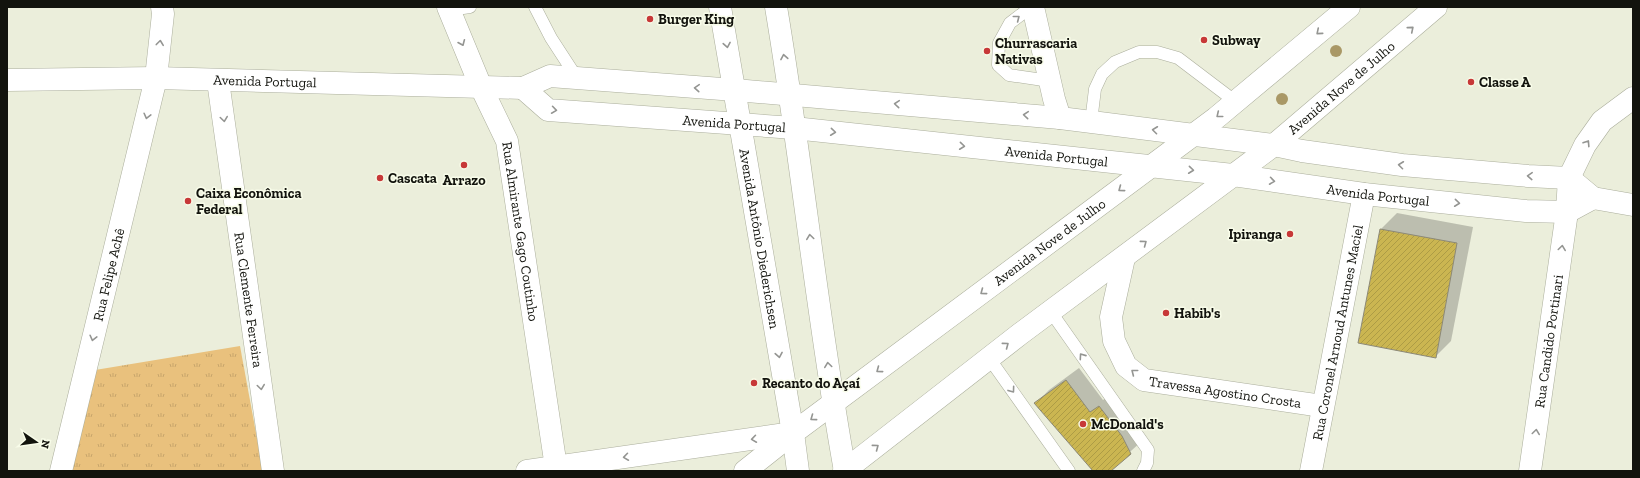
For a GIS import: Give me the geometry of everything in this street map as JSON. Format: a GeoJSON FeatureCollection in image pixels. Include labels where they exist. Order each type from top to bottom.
{"type":"FeatureCollection","features":[{"type":"Feature","properties":{"kind":"main road"},"geometry":{"type":"LineString","coordinates":[[156,78],[163,14],[162,7]]}},
{"type":"Feature","properties":{"kind":"main road","name":"Avenida Antônio Diederichsen"},"geometry":{"type":"LineString","coordinates":[[720,7],[736,90],[798,471]]}},
{"type":"Feature","properties":{"kind":"main road"},"geometry":{"type":"LineString","coordinates":[[776,7],[844,471]]}},
{"type":"Feature","properties":{"kind":"main road"},"geometry":{"type":"LineString","coordinates":[[1032,7],[1060,118]]}},
{"type":"Feature","properties":{"kind":"main road","name":"Avenida Nove de Julho"},"geometry":{"type":"LineString","coordinates":[[745,470],[1194,135],[1236,102],[1349,7]]}},
{"type":"Feature","properties":{"kind":"main road","name":"Avenida Nove de Julho"},"geometry":{"type":"LineString","coordinates":[[844,471],[989,358],[1274,145],[1436,7]]}},
{"type":"Feature","properties":{"kind":"main road","name":"Rua Almirante Gago Coutinho"},"geometry":{"type":"LineString","coordinates":[[448,9],[481,87],[507,141],[556,466]]}},
{"type":"Feature","properties":{"kind":"main road","name":"Avenida Portugal"},"geometry":{"type":"LineString","coordinates":[[7,80],[156,78],[218,81],[523,88],[550,76],[736,90],[790,96],[1060,118],[1274,145],[1302,151],[1402,165],[1569,178]]}},
{"type":"Feature","properties":{"kind":"main road","name":"Rua Felipe Achê"},"geometry":{"type":"LineString","coordinates":[[62,471],[156,78]]}},
{"type":"Feature","properties":{"kind":"main road","name":"Rua Clemente Ferreira"},"geometry":{"type":"LineString","coordinates":[[218,81],[273,471]]}},
{"type":"Feature","properties":{"kind":"main road","name":"Avenida Portugal"},"geometry":{"type":"LineString","coordinates":[[523,88],[548,110],[794,128],[1234,175],[1364,194],[1526,211],[1567,212],[1593,198]]}},
{"type":"Feature","properties":{"kind":"main road"},"geometry":{"type":"LineString","coordinates":[[1633,98],[1602,121],[1585,146],[1569,178],[1593,198],[1633,205]]}},
{"type":"Feature","properties":{"kind":"main road","name":"Rua Candido Portinari"},"geometry":{"type":"LineString","coordinates":[[1530,471],[1567,212],[1569,178]]}},
{"type":"Feature","properties":{"kind":"main road","name":"Rua Coronel Arnoud Antunes Maciel"},"geometry":{"type":"LineString","coordinates":[[1310,471],[1364,194]]}},
{"type":"Feature","properties":{"kind":"main road","name":"Travessa Agostino Crosta"},"geometry":{"type":"LineString","coordinates":[[1124,258],[1111,317],[1114,341],[1126,366],[1144,380],[1322,406]]}},
{"type":"Feature","properties":{"kind":"main road"},"geometry":{"type":"LineString","coordinates":[[528,471],[793,433]]}},
{"type":"Feature","properties":{"kind":"lane"},"geometry":{"type":"LineString","coordinates":[[448,9],[470,7]]}},
{"type":"Feature","properties":{"kind":"lane"},"geometry":{"type":"LineString","coordinates":[[535,7],[551,38],[577,78]]}},
{"type":"Feature","properties":{"kind":"lane"},"geometry":{"type":"LineString","coordinates":[[1032,7],[1010,23],[999,43],[998,65],[1009,75],[1050,81]]}},
{"type":"Feature","properties":{"kind":"lane"},"geometry":{"type":"LineString","coordinates":[[1091,122],[1095,89],[1102,74],[1115,62],[1139,52],[1157,52],[1178,58],[1236,102]]}},
{"type":"Feature","properties":{"kind":"lane"},"geometry":{"type":"LineString","coordinates":[[1051,312],[1148,450],[1147,463],[1143,471]]}},
{"type":"Feature","properties":{"kind":"lane"},"geometry":{"type":"LineString","coordinates":[[989,358],[1069,471]]}},
{"type":"Feature","properties":{"kind":"green space"},"geometry":{"type":"Polygon","coordinates":[[[240,346],[263,471],[66,471],[89,371],[240,346]]]}},
{"type":"Feature","properties":{"kind":"building"},"geometry":{"type":"Polygon","coordinates":[[[1380,229],[1457,243],[1436,358],[1358,343],[1380,229]]]}},
{"type":"Feature","properties":{"kind":"building","name":"McDonald's"},"geometry":{"type":"Polygon","coordinates":[[[1066,380],[1090,412],[1099,406],[1122,436],[1131,454],[1111,471],[1093,471],[1034,403],[1066,380]]]}},
{"type":"Feature","properties":{"kind":"place","name":"Burger King"},"geometry":{"type":"Point","coordinates":[650,19]}},
{"type":"Feature","properties":{"kind":"place","name":"Subway"},"geometry":{"type":"Point","coordinates":[1204,40]}},
{"type":"Feature","properties":{"kind":"place","name":"Churrascaria Nativas"},"geometry":{"type":"Point","coordinates":[987,51]}},
{"type":"Feature","properties":{"kind":"place","name":"Classe A"},"geometry":{"type":"Point","coordinates":[1471,82]}},
{"type":"Feature","properties":{"kind":"place","name":"Arrazo"},"geometry":{"type":"Point","coordinates":[464,165]}},
{"type":"Feature","properties":{"kind":"place","name":"Cascata"},"geometry":{"type":"Point","coordinates":[380,178]}},
{"type":"Feature","properties":{"kind":"place","name":"Caixa Econômica Federal"},"geometry":{"type":"Point","coordinates":[188,201]}},
{"type":"Feature","properties":{"kind":"place","name":"Ipiranga"},"geometry":{"type":"Point","coordinates":[1290,234]}},
{"type":"Feature","properties":{"kind":"place","name":"Habib's"},"geometry":{"type":"Point","coordinates":[1166,313]}},
{"type":"Feature","properties":{"kind":"place","name":"Recanto do Açaí"},"geometry":{"type":"Point","coordinates":[754,383]}},
{"type":"Feature","properties":{"kind":"place","name":"McDonald's"},"geometry":{"type":"Point","coordinates":[1083,424]}}]}
